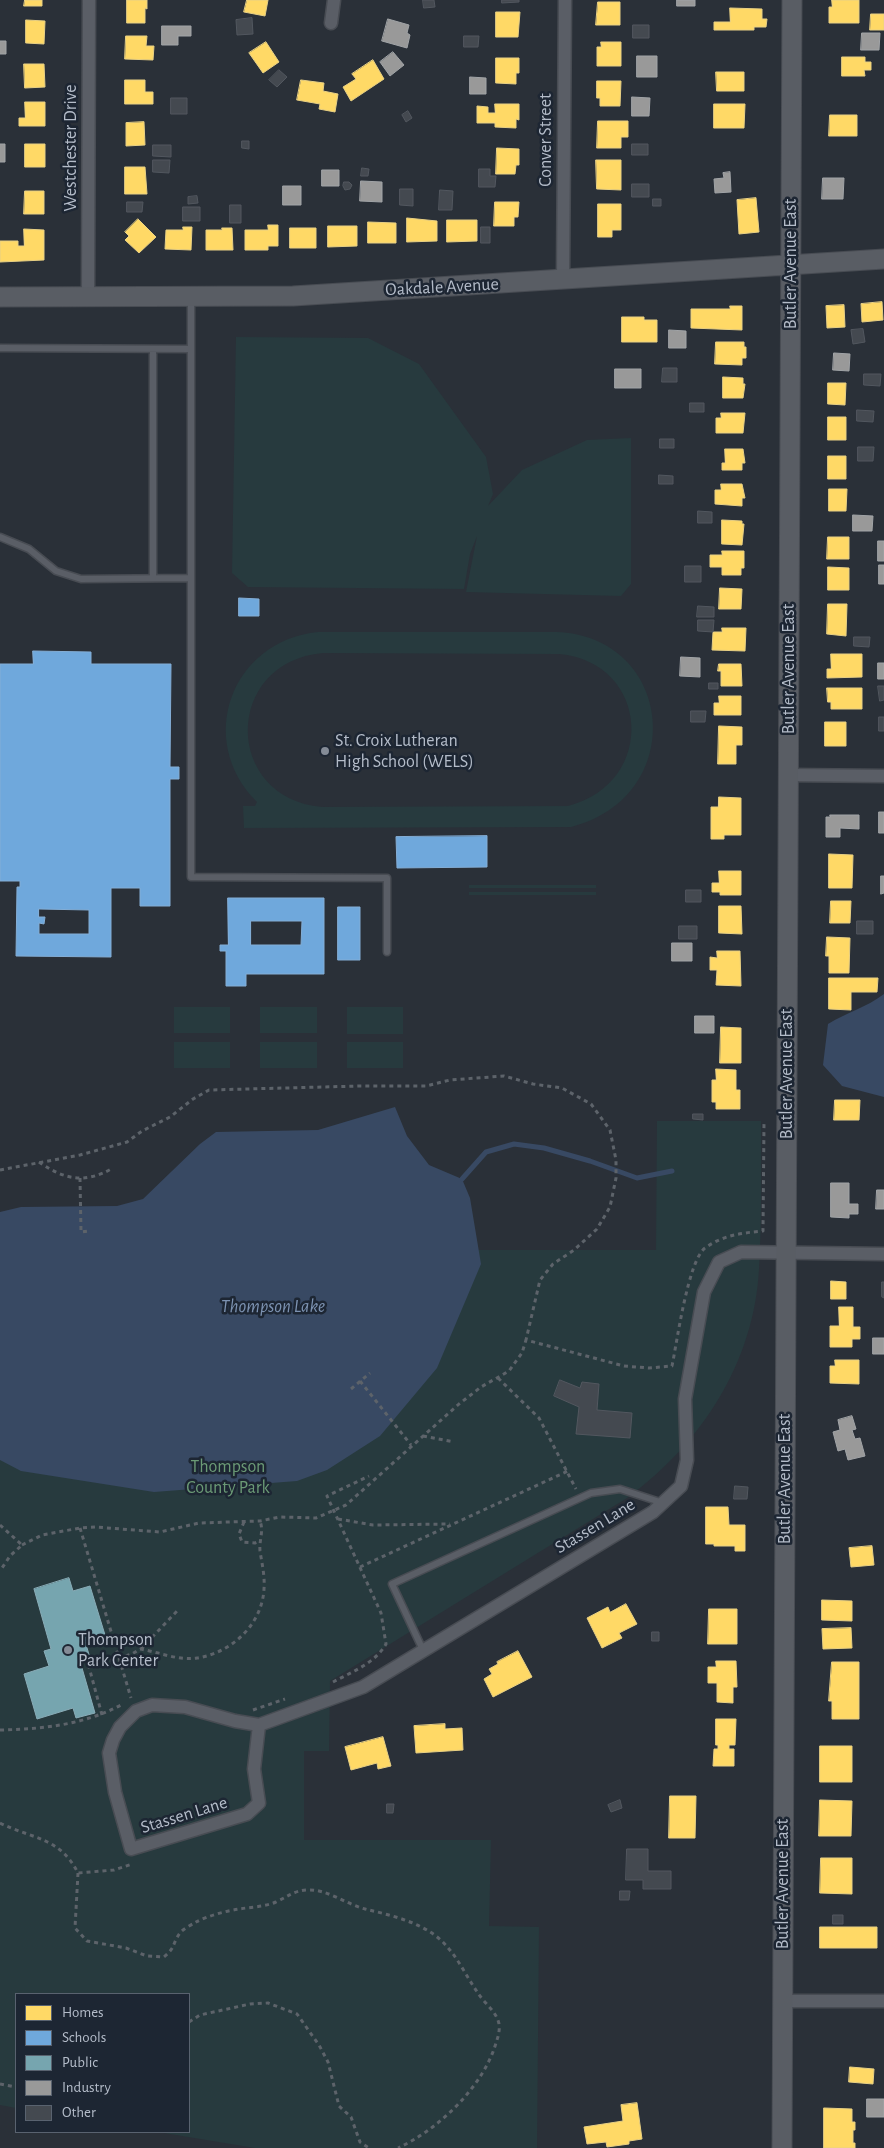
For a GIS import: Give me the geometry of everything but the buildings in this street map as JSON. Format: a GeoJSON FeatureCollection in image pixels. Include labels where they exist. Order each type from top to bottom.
{"type":"FeatureCollection","features":[{"type":"Feature","properties":{"kind":"street","name":"Westchester Drive"},"geometry":{"type":"LineString","coordinates":[[88,296],[89,0]]}},
{"type":"Feature","properties":{"kind":"street"},"geometry":{"type":"LineString","coordinates":[[330,23],[334,0]]}},
{"type":"Feature","properties":{"kind":"street","name":"Conver Street"},"geometry":{"type":"LineString","coordinates":[[563,280],[564,0]]}},
{"type":"Feature","properties":{"kind":"street","name":"Butler Avenue East"},"geometry":{"type":"LineString","coordinates":[[782,2148],[792,0]]}},
{"type":"Feature","properties":{"kind":"street","name":"Oakdale Avenue"},"geometry":{"type":"LineString","coordinates":[[0,297],[293,296],[884,259]]}},
{"type":"Feature","properties":{"kind":"street"},"geometry":{"type":"LineString","coordinates":[[789,775],[884,776]]}},
{"type":"Feature","properties":{"kind":"street","name":"Stassen Lane"},"geometry":{"type":"LineString","coordinates":[[259,1725],[254,1769],[259,1803],[246,1814],[131,1849],[115,1792],[109,1753],[120,1727],[136,1710],[152,1705],[185,1707],[235,1721],[259,1725],[363,1687],[653,1512],[681,1486],[687,1460],[685,1399],[704,1292],[719,1262],[741,1252],[884,1254]]}},
{"type":"Feature","properties":{"kind":"street"},"geometry":{"type":"LineString","coordinates":[[783,2001],[884,2001]]}},
{"type":"Feature","properties":{"kind":"lane"},"geometry":{"type":"LineString","coordinates":[[191,296],[191,877],[387,878],[387,952]]}},
{"type":"Feature","properties":{"kind":"lane"},"geometry":{"type":"LineString","coordinates":[[0,348],[191,349]]}},
{"type":"Feature","properties":{"kind":"lane"},"geometry":{"type":"LineString","coordinates":[[153,349],[153,578]]}},
{"type":"Feature","properties":{"kind":"lane"},"geometry":{"type":"LineString","coordinates":[[0,537],[30,549],[56,571],[81,579],[191,578]]}},
{"type":"Feature","properties":{"kind":"lane"},"geometry":{"type":"LineString","coordinates":[[423,1650],[392,1584],[591,1493],[620,1489],[663,1503]]}},
{"type":"Feature","properties":{"kind":"path"},"geometry":{"type":"LineString","coordinates":[[0,1170],[80,1155],[128,1142],[142,1131],[170,1117],[192,1099],[209,1090],[426,1086],[450,1080],[504,1076],[533,1084],[562,1088],[591,1104],[610,1130],[616,1160],[616,1178],[610,1207],[597,1230],[574,1250],[553,1264],[540,1280],[522,1353],[509,1371],[482,1387],[422,1436],[346,1505],[316,1518],[280,1517],[260,1520],[199,1523],[160,1532],[95,1526],[42,1535],[22,1545],[10,1556],[0,1571]]}},
{"type":"Feature","properties":{"kind":"path"},"geometry":{"type":"LineString","coordinates":[[526,1340],[624,1366],[649,1368],[672,1366],[692,1270],[703,1249],[729,1235],[763,1231],[764,1124]]}},
{"type":"Feature","properties":{"kind":"path"},"geometry":{"type":"LineString","coordinates":[[39,1162],[53,1172],[80,1178],[95,1177],[113,1168]]}},
{"type":"Feature","properties":{"kind":"path"},"geometry":{"type":"LineString","coordinates":[[80,1178],[81,1232],[88,1231]]}},
{"type":"Feature","properties":{"kind":"path"},"geometry":{"type":"LineString","coordinates":[[351,1389],[370,1373]]}},
{"type":"Feature","properties":{"kind":"path"},"geometry":{"type":"LineString","coordinates":[[498,1378],[539,1418],[568,1471],[580,1498]]}},
{"type":"Feature","properties":{"kind":"path"},"geometry":{"type":"LineString","coordinates":[[360,1381],[411,1446]]}},
{"type":"Feature","properties":{"kind":"path"},"geometry":{"type":"LineString","coordinates":[[422,1436],[454,1442]]}},
{"type":"Feature","properties":{"kind":"path"},"geometry":{"type":"LineString","coordinates":[[360,1567],[568,1471]]}},
{"type":"Feature","properties":{"kind":"path"},"geometry":{"type":"LineString","coordinates":[[324,1685],[374,1659],[381,1653],[386,1644],[381,1613],[327,1496],[369,1476]]}},
{"type":"Feature","properties":{"kind":"path"},"geometry":{"type":"LineString","coordinates":[[338,1519],[381,1526],[453,1524]]}},
{"type":"Feature","properties":{"kind":"path"},"geometry":{"type":"LineString","coordinates":[[140,1650],[178,1658],[196,1658],[215,1654],[231,1646],[246,1633],[255,1620],[264,1592],[262,1526],[260,1520]]}},
{"type":"Feature","properties":{"kind":"path"},"geometry":{"type":"LineString","coordinates":[[244,1521],[239,1534],[242,1542],[255,1543],[261,1540]]}},
{"type":"Feature","properties":{"kind":"path"},"geometry":{"type":"LineString","coordinates":[[0,1526],[22,1545]]}},
{"type":"Feature","properties":{"kind":"path"},"geometry":{"type":"LineString","coordinates":[[80,1528],[131,1700]]}},
{"type":"Feature","properties":{"kind":"path"},"geometry":{"type":"LineString","coordinates":[[102,1715],[89,1668],[140,1650],[178,1610]]}},
{"type":"Feature","properties":{"kind":"path"},"geometry":{"type":"LineString","coordinates":[[0,1730],[40,1729],[102,1715],[139,1697]]}},
{"type":"Feature","properties":{"kind":"path"},"geometry":{"type":"LineString","coordinates":[[249,1712],[286,1698]]}},
{"type":"Feature","properties":{"kind":"path"},"geometry":{"type":"LineString","coordinates":[[0,1823],[20,1832],[38,1837],[60,1848],[72,1862],[78,1873],[74,1928],[87,1941],[126,1948],[148,1956],[164,1957],[174,1949],[180,1932],[196,1922],[238,1909],[258,1907],[276,1902],[292,1893],[309,1890],[400,1918],[433,1934],[449,1948],[479,1995],[491,2008],[499,2023],[499,2033],[493,2054],[466,2097],[428,2131],[398,2148]]}},
{"type":"Feature","properties":{"kind":"path"},"geometry":{"type":"LineString","coordinates":[[78,1873],[114,1870],[135,1863]]}},
{"type":"Feature","properties":{"kind":"path"},"geometry":{"type":"LineString","coordinates":[[190,2021],[200,2015],[250,2004],[268,2003],[296,2014],[319,2045],[328,2062],[339,2106],[350,2117],[360,2142],[369,2148]]}},
{"type":"Feature","properties":{"kind":"path"},"geometry":{"type":"LineString","coordinates":[[0,2084],[15,2087]]}},
{"type":"Feature","properties":{"kind":"green space"},"geometry":{"type":"Polygon","coordinates":[[[236,337],[368,338],[419,364],[486,457],[493,494],[488,506],[522,470],[587,440],[631,438],[631,584],[621,596],[466,592],[477,536],[470,554],[464,589],[248,587],[232,573],[236,337]]]}},
{"type":"Feature","properties":{"kind":"green space"},"geometry":{"type":"Polygon","coordinates":[[[318,632],[556,632],[596,640],[625,660],[644,688],[653,720],[650,753],[636,784],[609,810],[571,827],[244,828],[243,806],[255,806],[257,802],[238,777],[228,751],[226,723],[232,697],[244,673],[263,654],[288,639],[318,632]],[[323,653],[290,662],[267,680],[253,703],[248,730],[252,757],[266,780],[290,798],[322,807],[568,806],[597,793],[617,774],[629,750],[631,724],[626,700],[611,678],[589,662],[559,654],[323,653]]]}},
{"type":"Feature","properties":{"kind":"green space"},"geometry":{"type":"Polygon","coordinates":[[[469,885],[596,885],[596,888],[469,888],[469,885]]]}},
{"type":"Feature","properties":{"kind":"green space"},"geometry":{"type":"Polygon","coordinates":[[[469,892],[596,892],[596,895],[469,895],[469,892]]]}},
{"type":"Feature","properties":{"kind":"green space"},"geometry":{"type":"Polygon","coordinates":[[[174,1007],[230,1007],[230,1033],[174,1033],[174,1007]]]}},
{"type":"Feature","properties":{"kind":"green space"},"geometry":{"type":"Polygon","coordinates":[[[260,1007],[317,1007],[317,1033],[260,1033],[260,1007]]]}},
{"type":"Feature","properties":{"kind":"green space"},"geometry":{"type":"Polygon","coordinates":[[[347,1007],[403,1007],[403,1034],[347,1034],[347,1007]]]}},
{"type":"Feature","properties":{"kind":"green space"},"geometry":{"type":"Polygon","coordinates":[[[174,1042],[230,1042],[230,1068],[174,1068],[174,1042]]]}},
{"type":"Feature","properties":{"kind":"green space"},"geometry":{"type":"Polygon","coordinates":[[[260,1042],[317,1042],[317,1068],[260,1068],[260,1042]]]}},
{"type":"Feature","properties":{"kind":"green space"},"geometry":{"type":"Polygon","coordinates":[[[347,1042],[403,1042],[403,1068],[347,1068],[347,1042]]]}},
{"type":"Feature","properties":{"kind":"green space","name":"Thompson County Park"},"geometry":{"type":"Polygon","coordinates":[[[657,1121],[761,1121],[761,1232],[755,1304],[747,1337],[735,1369],[719,1399],[700,1427],[654,1477],[627,1498],[330,1681],[329,1751],[304,1751],[304,1840],[491,1840],[489,1926],[539,1927],[537,2148],[255,2148],[164,2133],[190,2133],[190,1993],[15,1993],[15,2108],[0,2105],[0,1250],[656,1250],[657,1121]]]}},
{"type":"Feature","properties":{"kind":"water"},"geometry":{"type":"Polygon","coordinates":[[[884,994],[884,1097],[842,1086],[823,1065],[828,1024],[871,1003],[884,994]]]}},
{"type":"Feature","properties":{"kind":"water","name":"Thompson Lake"},"geometry":{"type":"Polygon","coordinates":[[[395,1107],[407,1136],[429,1165],[462,1179],[470,1198],[481,1264],[437,1368],[380,1436],[327,1470],[297,1481],[154,1492],[21,1471],[0,1460],[0,1212],[21,1207],[117,1206],[143,1199],[200,1144],[216,1132],[318,1130],[395,1107]]]}},
{"type":"Feature","properties":{"kind":"waterway"},"geometry":{"type":"LineString","coordinates":[[462,1179],[486,1152],[514,1144],[544,1148],[590,1161],[637,1178],[672,1171]]}},
{"type":"Feature","properties":{"kind":"place","name":"St. Croix Lutheran High School (WELS)"},"geometry":{"type":"Point","coordinates":[325,751]}},
{"type":"Feature","properties":{"kind":"place","name":"Thompson Park Center"},"geometry":{"type":"Point","coordinates":[68,1650]}}]}
